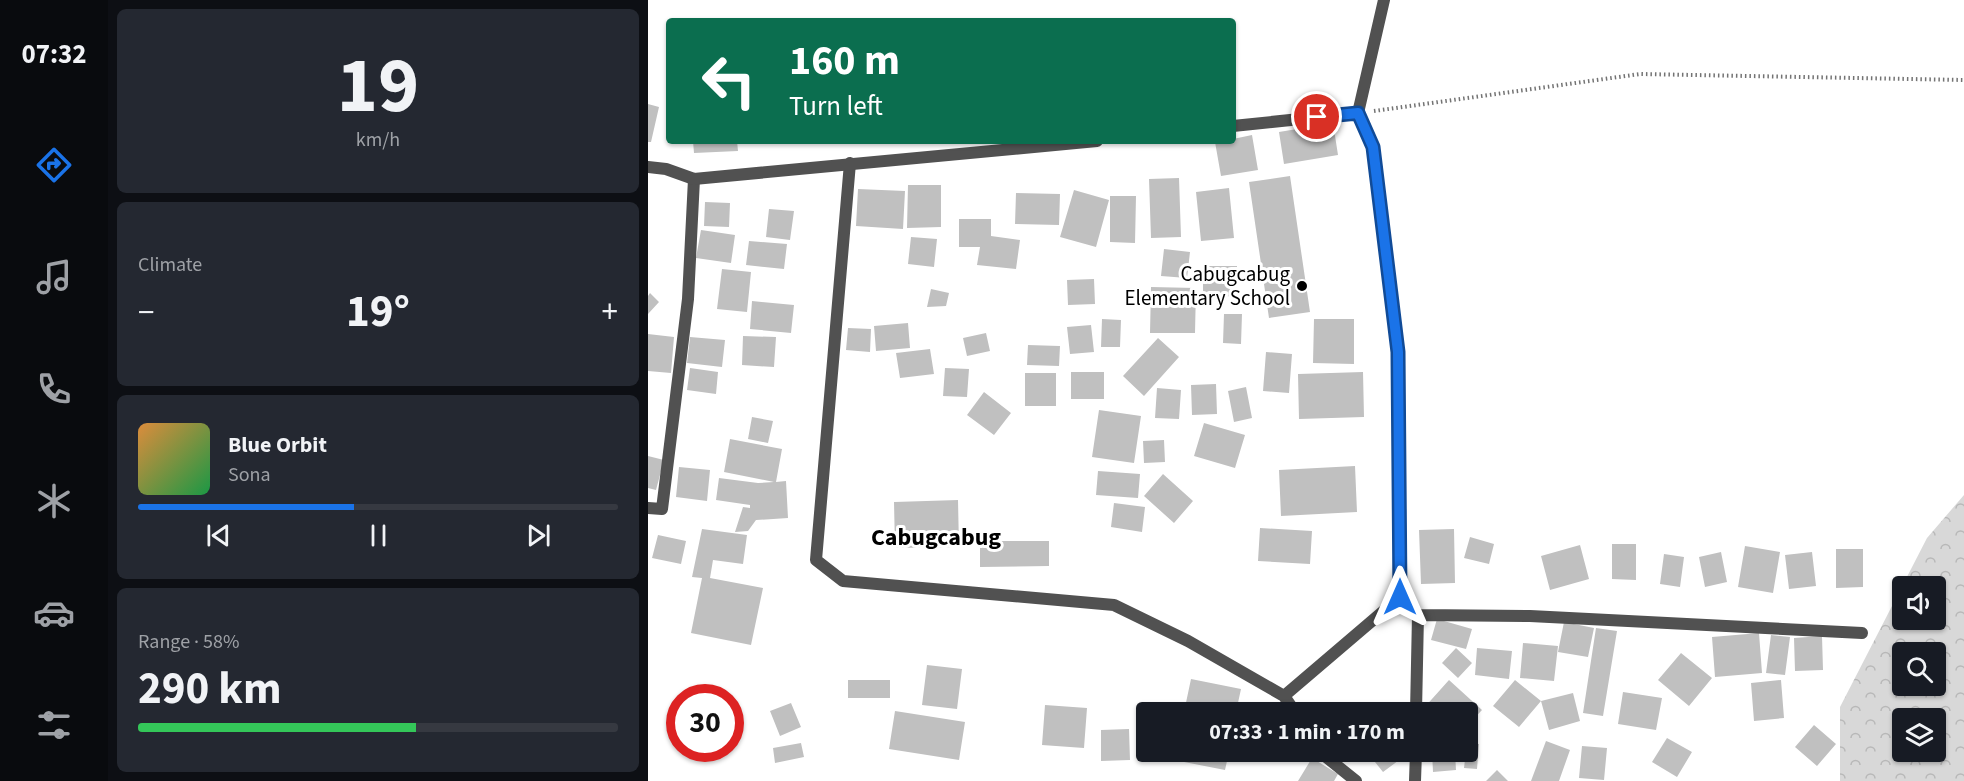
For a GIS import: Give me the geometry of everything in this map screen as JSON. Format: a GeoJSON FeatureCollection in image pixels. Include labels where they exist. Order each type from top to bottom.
{"type":"FeatureCollection","features":[{"type":"Feature","properties":{"kind":"street"},"geometry":{"type":"LineString","coordinates":[[1384,0],[1358,113],[1373,147],[1398,352],[1400,597],[1418,615],[1530,616],[1862,633]]}},
{"type":"Feature","properties":{"kind":"street"},"geometry":{"type":"LineString","coordinates":[[1236,126],[1358,113]]}},
{"type":"Feature","properties":{"kind":"street"},"geometry":{"type":"LineString","coordinates":[[648,166],[666,169],[694,179],[850,163],[962,156],[1070,144]]}},
{"type":"Feature","properties":{"kind":"street"},"geometry":{"type":"LineString","coordinates":[[850,163],[816,560],[843,581],[1114,605],[1188,641],[1284,696],[1288,702]]}},
{"type":"Feature","properties":{"kind":"street"},"geometry":{"type":"LineString","coordinates":[[648,508],[662,509],[688,299],[694,179]]}},
{"type":"Feature","properties":{"kind":"street"},"geometry":{"type":"LineString","coordinates":[[1284,696],[1400,597]]}},
{"type":"Feature","properties":{"kind":"street"},"geometry":{"type":"LineString","coordinates":[[1416,702],[1418,615]]}},
{"type":"Feature","properties":{"kind":"street"},"geometry":{"type":"LineString","coordinates":[[1332,762],[1356,781]]}},
{"type":"Feature","properties":{"kind":"street"},"geometry":{"type":"LineString","coordinates":[[1415,781],[1416,762]]}},
{"type":"Feature","properties":{"kind":"path"},"geometry":{"type":"LineString","coordinates":[[1358,113],[1641,74],[1964,80]]}},
{"type":"Feature","properties":{"kind":"green space"},"geometry":{"type":"Polygon","coordinates":[[[1964,495],[1964,781],[1840,781],[1840,707],[1892,606],[1892,630],[1946,630],[1946,576],[1907,576],[1927,538],[1964,495]]]}},
{"type":"Feature","properties":{"kind":"building"},"geometry":{"type":"Polygon","coordinates":[[[648,104],[659,107],[651,142],[648,142],[648,104]]]}},
{"type":"Feature","properties":{"kind":"building"},"geometry":{"type":"Polygon","coordinates":[[[1333,123],[1338,155],[1284,164],[1279,132],[1333,123]]]}},
{"type":"Feature","properties":{"kind":"building"},"geometry":{"type":"Polygon","coordinates":[[[1252,135],[1258,170],[1221,176],[1215,144],[1236,144],[1236,138],[1252,135]]]}},
{"type":"Feature","properties":{"kind":"building"},"geometry":{"type":"Polygon","coordinates":[[[693,144],[737,144],[738,151],[694,153],[693,144]]]}},
{"type":"Feature","properties":{"kind":"building"},"geometry":{"type":"Polygon","coordinates":[[[1290,176],[1310,312],[1269,318],[1249,182],[1290,176]]]}},
{"type":"Feature","properties":{"kind":"building"},"geometry":{"type":"Polygon","coordinates":[[[1179,178],[1181,237],[1151,238],[1149,179],[1179,178]]]}},
{"type":"Feature","properties":{"kind":"building"},"geometry":{"type":"Polygon","coordinates":[[[908,185],[941,185],[941,227],[907,228],[908,185]]]}},
{"type":"Feature","properties":{"kind":"building"},"geometry":{"type":"Polygon","coordinates":[[[1229,188],[1234,238],[1201,241],[1196,192],[1229,188]]]}},
{"type":"Feature","properties":{"kind":"building"},"geometry":{"type":"Polygon","coordinates":[[[858,189],[905,191],[903,229],[856,226],[858,189]]]}},
{"type":"Feature","properties":{"kind":"building"},"geometry":{"type":"Polygon","coordinates":[[[1074,190],[1109,200],[1096,247],[1060,237],[1074,190]]]}},
{"type":"Feature","properties":{"kind":"building"},"geometry":{"type":"Polygon","coordinates":[[[1016,193],[1060,194],[1059,225],[1015,224],[1016,193]]]}},
{"type":"Feature","properties":{"kind":"building"},"geometry":{"type":"Polygon","coordinates":[[[1110,196],[1136,196],[1135,243],[1110,242],[1110,196]]]}},
{"type":"Feature","properties":{"kind":"building"},"geometry":{"type":"Polygon","coordinates":[[[705,202],[730,203],[729,227],[704,226],[705,202]]]}},
{"type":"Feature","properties":{"kind":"building"},"geometry":{"type":"Polygon","coordinates":[[[769,209],[794,211],[790,240],[766,237],[769,209]]]}},
{"type":"Feature","properties":{"kind":"building"},"geometry":{"type":"Polygon","coordinates":[[[959,219],[991,219],[991,236],[1020,240],[1016,269],[977,265],[980,247],[959,247],[959,219]]]}},
{"type":"Feature","properties":{"kind":"building"},"geometry":{"type":"Polygon","coordinates":[[[701,230],[735,235],[731,263],[696,258],[701,230]]]}},
{"type":"Feature","properties":{"kind":"building"},"geometry":{"type":"Polygon","coordinates":[[[911,237],[937,239],[934,267],[908,264],[911,237]]]}},
{"type":"Feature","properties":{"kind":"building"},"geometry":{"type":"Polygon","coordinates":[[[749,241],[787,244],[784,269],[746,265],[749,241]]]}},
{"type":"Feature","properties":{"kind":"building"},"geometry":{"type":"Polygon","coordinates":[[[1164,249],[1190,252],[1187,278],[1161,276],[1164,249]]]}},
{"type":"Feature","properties":{"kind":"building"},"geometry":{"type":"Polygon","coordinates":[[[1203,266],[1237,266],[1237,296],[1203,297],[1203,266]]]}},
{"type":"Feature","properties":{"kind":"building"},"geometry":{"type":"Polygon","coordinates":[[[722,269],[751,272],[747,312],[717,309],[722,269]]]}},
{"type":"Feature","properties":{"kind":"building"},"geometry":{"type":"Polygon","coordinates":[[[1094,279],[1095,304],[1068,305],[1067,280],[1094,279]]]}},
{"type":"Feature","properties":{"kind":"building"},"geometry":{"type":"Polygon","coordinates":[[[1151,287],[1196,288],[1195,333],[1150,333],[1151,287]]]}},
{"type":"Feature","properties":{"kind":"building"},"geometry":{"type":"Polygon","coordinates":[[[931,289],[949,293],[946,306],[927,307],[931,289]]]}},
{"type":"Feature","properties":{"kind":"building"},"geometry":{"type":"Polygon","coordinates":[[[650,293],[659,302],[648,314],[648,296],[650,293]]]}},
{"type":"Feature","properties":{"kind":"building"},"geometry":{"type":"Polygon","coordinates":[[[752,301],[794,305],[791,333],[750,329],[752,301]]]}},
{"type":"Feature","properties":{"kind":"building"},"geometry":{"type":"Polygon","coordinates":[[[1224,314],[1242,314],[1241,344],[1223,343],[1224,314]]]}},
{"type":"Feature","properties":{"kind":"building"},"geometry":{"type":"Polygon","coordinates":[[[1102,319],[1121,320],[1120,347],[1101,347],[1102,319]]]}},
{"type":"Feature","properties":{"kind":"building"},"geometry":{"type":"Polygon","coordinates":[[[1314,319],[1354,319],[1354,364],[1313,363],[1314,319]]]}},
{"type":"Feature","properties":{"kind":"building"},"geometry":{"type":"Polygon","coordinates":[[[908,323],[910,348],[876,351],[874,326],[908,323]]]}},
{"type":"Feature","properties":{"kind":"building"},"geometry":{"type":"Polygon","coordinates":[[[1091,325],[1094,352],[1070,354],[1067,327],[1091,325]]]}},
{"type":"Feature","properties":{"kind":"building"},"geometry":{"type":"Polygon","coordinates":[[[848,328],[871,329],[870,352],[846,350],[848,328]]]}},
{"type":"Feature","properties":{"kind":"building"},"geometry":{"type":"Polygon","coordinates":[[[986,333],[990,351],[967,356],[963,338],[986,333]]]}},
{"type":"Feature","properties":{"kind":"building"},"geometry":{"type":"Polygon","coordinates":[[[648,334],[674,337],[671,373],[648,371],[648,334]]]}},
{"type":"Feature","properties":{"kind":"building"},"geometry":{"type":"Polygon","coordinates":[[[743,336],[776,337],[774,367],[742,365],[743,336]]]}},
{"type":"Feature","properties":{"kind":"building"},"geometry":{"type":"Polygon","coordinates":[[[690,337],[725,340],[722,367],[687,363],[690,337]]]}},
{"type":"Feature","properties":{"kind":"building"},"geometry":{"type":"Polygon","coordinates":[[[1158,338],[1179,357],[1144,396],[1123,376],[1158,338]]]}},
{"type":"Feature","properties":{"kind":"building"},"geometry":{"type":"Polygon","coordinates":[[[1028,345],[1060,346],[1059,366],[1027,365],[1028,345]]]}},
{"type":"Feature","properties":{"kind":"building"},"geometry":{"type":"Polygon","coordinates":[[[930,349],[934,374],[900,378],[896,353],[930,349]]]}},
{"type":"Feature","properties":{"kind":"building"},"geometry":{"type":"Polygon","coordinates":[[[1266,352],[1292,354],[1289,393],[1263,391],[1266,352]]]}},
{"type":"Feature","properties":{"kind":"building"},"geometry":{"type":"Polygon","coordinates":[[[690,368],[718,372],[716,394],[687,390],[690,368]]]}},
{"type":"Feature","properties":{"kind":"building"},"geometry":{"type":"Polygon","coordinates":[[[945,368],[969,369],[967,397],[943,396],[945,368]]]}},
{"type":"Feature","properties":{"kind":"building"},"geometry":{"type":"Polygon","coordinates":[[[1071,372],[1104,372],[1104,399],[1071,399],[1071,372]]]}},
{"type":"Feature","properties":{"kind":"building"},"geometry":{"type":"Polygon","coordinates":[[[1363,372],[1364,417],[1299,419],[1298,374],[1363,372]]]}},
{"type":"Feature","properties":{"kind":"building"},"geometry":{"type":"Polygon","coordinates":[[[1025,373],[1056,373],[1056,406],[1025,406],[1025,373]]]}},
{"type":"Feature","properties":{"kind":"building"},"geometry":{"type":"Polygon","coordinates":[[[1216,384],[1217,414],[1192,415],[1191,385],[1216,384]]]}},
{"type":"Feature","properties":{"kind":"building"},"geometry":{"type":"Polygon","coordinates":[[[1246,387],[1252,418],[1234,422],[1228,391],[1246,387]]]}},
{"type":"Feature","properties":{"kind":"building"},"geometry":{"type":"Polygon","coordinates":[[[1157,388],[1181,390],[1179,419],[1155,418],[1157,388]]]}},
{"type":"Feature","properties":{"kind":"building"},"geometry":{"type":"Polygon","coordinates":[[[984,392],[1011,413],[994,435],[967,415],[984,392]]]}},
{"type":"Feature","properties":{"kind":"building"},"geometry":{"type":"Polygon","coordinates":[[[1099,410],[1141,416],[1134,463],[1092,457],[1099,410]]]}},
{"type":"Feature","properties":{"kind":"building"},"geometry":{"type":"Polygon","coordinates":[[[752,417],[773,421],[768,443],[748,439],[752,417]]]}},
{"type":"Feature","properties":{"kind":"building"},"geometry":{"type":"Polygon","coordinates":[[[1204,423],[1245,435],[1235,468],[1194,456],[1204,423]]]}},
{"type":"Feature","properties":{"kind":"building"},"geometry":{"type":"Polygon","coordinates":[[[730,439],[782,449],[776,482],[786,481],[788,518],[756,520],[748,531],[735,532],[743,507],[750,508],[750,505],[716,500],[719,478],[758,483],[774,482],[724,472],[730,439]]]}},
{"type":"Feature","properties":{"kind":"building"},"geometry":{"type":"Polygon","coordinates":[[[1164,440],[1165,462],[1144,463],[1143,441],[1164,440]]]}},
{"type":"Feature","properties":{"kind":"building"},"geometry":{"type":"Polygon","coordinates":[[[648,456],[664,460],[656,490],[648,488],[648,456]]]}},
{"type":"Feature","properties":{"kind":"building"},"geometry":{"type":"Polygon","coordinates":[[[1355,466],[1357,512],[1281,516],[1279,470],[1355,466]]]}},
{"type":"Feature","properties":{"kind":"building"},"geometry":{"type":"Polygon","coordinates":[[[679,467],[710,470],[707,501],[676,497],[679,467]]]}},
{"type":"Feature","properties":{"kind":"building"},"geometry":{"type":"Polygon","coordinates":[[[1098,471],[1140,474],[1138,498],[1096,495],[1098,471]]]}},
{"type":"Feature","properties":{"kind":"building"},"geometry":{"type":"Polygon","coordinates":[[[1163,474],[1193,501],[1174,523],[1144,496],[1163,474]]]}},
{"type":"Feature","properties":{"kind":"building"},"geometry":{"type":"Polygon","coordinates":[[[958,500],[959,547],[895,548],[894,502],[958,500]]]}},
{"type":"Feature","properties":{"kind":"building"},"geometry":{"type":"Polygon","coordinates":[[[1114,503],[1145,507],[1142,532],[1111,527],[1114,503]]]}},
{"type":"Feature","properties":{"kind":"building"},"geometry":{"type":"Polygon","coordinates":[[[1260,528],[1312,531],[1310,564],[1258,561],[1260,528]]]}},
{"type":"Feature","properties":{"kind":"building"},"geometry":{"type":"Polygon","coordinates":[[[702,529],[747,535],[743,564],[713,560],[710,578],[763,588],[751,645],[691,633],[702,578],[692,577],[702,529]]]}},
{"type":"Feature","properties":{"kind":"building"},"geometry":{"type":"Polygon","coordinates":[[[1454,529],[1455,583],[1421,584],[1419,530],[1454,529]]]}},
{"type":"Feature","properties":{"kind":"building"},"geometry":{"type":"Polygon","coordinates":[[[658,535],[686,541],[681,564],[652,558],[658,535]]]}},
{"type":"Feature","properties":{"kind":"building"},"geometry":{"type":"Polygon","coordinates":[[[1470,537],[1494,544],[1489,564],[1464,558],[1470,537]]]}},
{"type":"Feature","properties":{"kind":"building"},"geometry":{"type":"Polygon","coordinates":[[[980,541],[1049,541],[1049,566],[980,567],[980,541]]]}},
{"type":"Feature","properties":{"kind":"building"},"geometry":{"type":"Polygon","coordinates":[[[1612,544],[1636,544],[1636,580],[1612,579],[1612,544]]]}},
{"type":"Feature","properties":{"kind":"building"},"geometry":{"type":"Polygon","coordinates":[[[1580,545],[1589,579],[1550,590],[1541,556],[1580,545]]]}},
{"type":"Feature","properties":{"kind":"building"},"geometry":{"type":"Polygon","coordinates":[[[1745,546],[1780,552],[1773,593],[1738,587],[1745,546]]]}},
{"type":"Feature","properties":{"kind":"building"},"geometry":{"type":"Polygon","coordinates":[[[1836,549],[1863,549],[1863,587],[1836,588],[1836,549]]]}},
{"type":"Feature","properties":{"kind":"building"},"geometry":{"type":"Polygon","coordinates":[[[1721,552],[1727,582],[1705,587],[1699,557],[1721,552]]]}},
{"type":"Feature","properties":{"kind":"building"},"geometry":{"type":"Polygon","coordinates":[[[1812,552],[1816,586],[1789,589],[1785,555],[1812,552]]]}},
{"type":"Feature","properties":{"kind":"building"},"geometry":{"type":"Polygon","coordinates":[[[1664,554],[1684,557],[1680,587],[1660,584],[1664,554]]]}},
{"type":"Feature","properties":{"kind":"building"},"geometry":{"type":"Polygon","coordinates":[[[1437,619],[1472,629],[1466,649],[1431,640],[1437,619]]]}},
{"type":"Feature","properties":{"kind":"building"},"geometry":{"type":"Polygon","coordinates":[[[1564,622],[1594,628],[1588,657],[1558,652],[1564,622]]]}},
{"type":"Feature","properties":{"kind":"building"},"geometry":{"type":"Polygon","coordinates":[[[1596,628],[1617,631],[1603,716],[1583,713],[1596,628]]]}},
{"type":"Feature","properties":{"kind":"building"},"geometry":{"type":"Polygon","coordinates":[[[1759,633],[1762,673],[1715,677],[1712,637],[1759,633]]]}},
{"type":"Feature","properties":{"kind":"building"},"geometry":{"type":"Polygon","coordinates":[[[1771,635],[1790,637],[1785,675],[1766,673],[1771,635]]]}},
{"type":"Feature","properties":{"kind":"building"},"geometry":{"type":"Polygon","coordinates":[[[1822,636],[1823,670],[1795,671],[1794,638],[1822,636]]]}},
{"type":"Feature","properties":{"kind":"building"},"geometry":{"type":"Polygon","coordinates":[[[1523,643],[1558,646],[1554,681],[1520,678],[1523,643]]]}},
{"type":"Feature","properties":{"kind":"building"},"geometry":{"type":"Polygon","coordinates":[[[1456,648],[1472,663],[1458,678],[1442,663],[1456,648]]]}},
{"type":"Feature","properties":{"kind":"building"},"geometry":{"type":"Polygon","coordinates":[[[1477,648],[1512,651],[1509,679],[1475,675],[1477,648]]]}},
{"type":"Feature","properties":{"kind":"building"},"geometry":{"type":"Polygon","coordinates":[[[1681,653],[1712,678],[1689,706],[1658,680],[1681,653]]]}},
{"type":"Feature","properties":{"kind":"building"},"geometry":{"type":"Polygon","coordinates":[[[927,665],[962,669],[957,709],[922,705],[927,665]]]}},
{"type":"Feature","properties":{"kind":"building"},"geometry":{"type":"Polygon","coordinates":[[[1191,679],[1241,689],[1238,702],[1186,702],[1191,679]]]}},
{"type":"Feature","properties":{"kind":"building"},"geometry":{"type":"Polygon","coordinates":[[[848,680],[890,680],[890,698],[848,698],[848,680]]]}},
{"type":"Feature","properties":{"kind":"building"},"geometry":{"type":"Polygon","coordinates":[[[1449,680],[1473,702],[1429,702],[1449,680]]]}},
{"type":"Feature","properties":{"kind":"building"},"geometry":{"type":"Polygon","coordinates":[[[1515,680],[1541,701],[1519,727],[1493,706],[1515,680]]]}},
{"type":"Feature","properties":{"kind":"building"},"geometry":{"type":"Polygon","coordinates":[[[1781,680],[1784,718],[1754,721],[1751,683],[1781,680]]]}},
{"type":"Feature","properties":{"kind":"building"},"geometry":{"type":"Polygon","coordinates":[[[1623,692],[1662,698],[1656,730],[1618,724],[1623,692]]]}},
{"type":"Feature","properties":{"kind":"building"},"geometry":{"type":"Polygon","coordinates":[[[1573,693],[1580,721],[1549,730],[1541,701],[1573,693]]]}},
{"type":"Feature","properties":{"kind":"building"},"geometry":{"type":"Polygon","coordinates":[[[791,703],[801,727],[780,736],[770,711],[791,703]]]}},
{"type":"Feature","properties":{"kind":"building"},"geometry":{"type":"Polygon","coordinates":[[[1045,705],[1087,708],[1084,748],[1042,745],[1045,705]]]}},
{"type":"Feature","properties":{"kind":"building"},"geometry":{"type":"Polygon","coordinates":[[[895,711],[965,722],[959,760],[889,749],[895,711]]]}},
{"type":"Feature","properties":{"kind":"building"},"geometry":{"type":"Polygon","coordinates":[[[1814,725],[1836,744],[1817,766],[1795,747],[1814,725]]]}},
{"type":"Feature","properties":{"kind":"building"},"geometry":{"type":"Polygon","coordinates":[[[1129,729],[1130,760],[1101,761],[1101,730],[1129,729]]]}},
{"type":"Feature","properties":{"kind":"building"},"geometry":{"type":"Polygon","coordinates":[[[1667,738],[1692,752],[1677,777],[1652,762],[1667,738]]]}},
{"type":"Feature","properties":{"kind":"building"},"geometry":{"type":"Polygon","coordinates":[[[1546,741],[1570,750],[1559,781],[1531,781],[1546,741]]]}},
{"type":"Feature","properties":{"kind":"building"},"geometry":{"type":"Polygon","coordinates":[[[801,743],[804,757],[775,763],[773,748],[801,743]]]}},
{"type":"Feature","properties":{"kind":"building"},"geometry":{"type":"Polygon","coordinates":[[[1582,746],[1607,748],[1604,780],[1579,778],[1582,746]]]}},
{"type":"Feature","properties":{"kind":"building"},"geometry":{"type":"Polygon","coordinates":[[[1184,762],[1227,762],[1225,770],[1184,762]]]}},
{"type":"Feature","properties":{"kind":"building"},"geometry":{"type":"Polygon","coordinates":[[[1310,762],[1318,762],[1338,774],[1334,781],[1298,781],[1310,762]]]}},
{"type":"Feature","properties":{"kind":"building"},"geometry":{"type":"Polygon","coordinates":[[[1375,762],[1396,762],[1383,772],[1375,762]]]}},
{"type":"Feature","properties":{"kind":"building"},"geometry":{"type":"Polygon","coordinates":[[[1432,762],[1456,762],[1456,770],[1433,772],[1432,762]]]}},
{"type":"Feature","properties":{"kind":"building"},"geometry":{"type":"Polygon","coordinates":[[[1465,762],[1478,762],[1477,769],[1464,768],[1465,762]]]}},
{"type":"Feature","properties":{"kind":"building"},"geometry":{"type":"Polygon","coordinates":[[[1497,770],[1508,781],[1486,781],[1497,770]]]}},
{"type":"Feature","properties":{"kind":"place","name":"Cabugcabug Elementary School"},"geometry":{"type":"Point","coordinates":[1302,286]}},
{"type":"Feature","properties":{"kind":"district","name":"Cabugcabug"},"geometry":{"type":"Point","coordinates":[936,537]}},
{"type":"Feature","properties":{"kind":"route"},"geometry":{"type":"LineString","coordinates":[[1317,117],[1358,113],[1373,147],[1398,352],[1400,597]]}}]}
